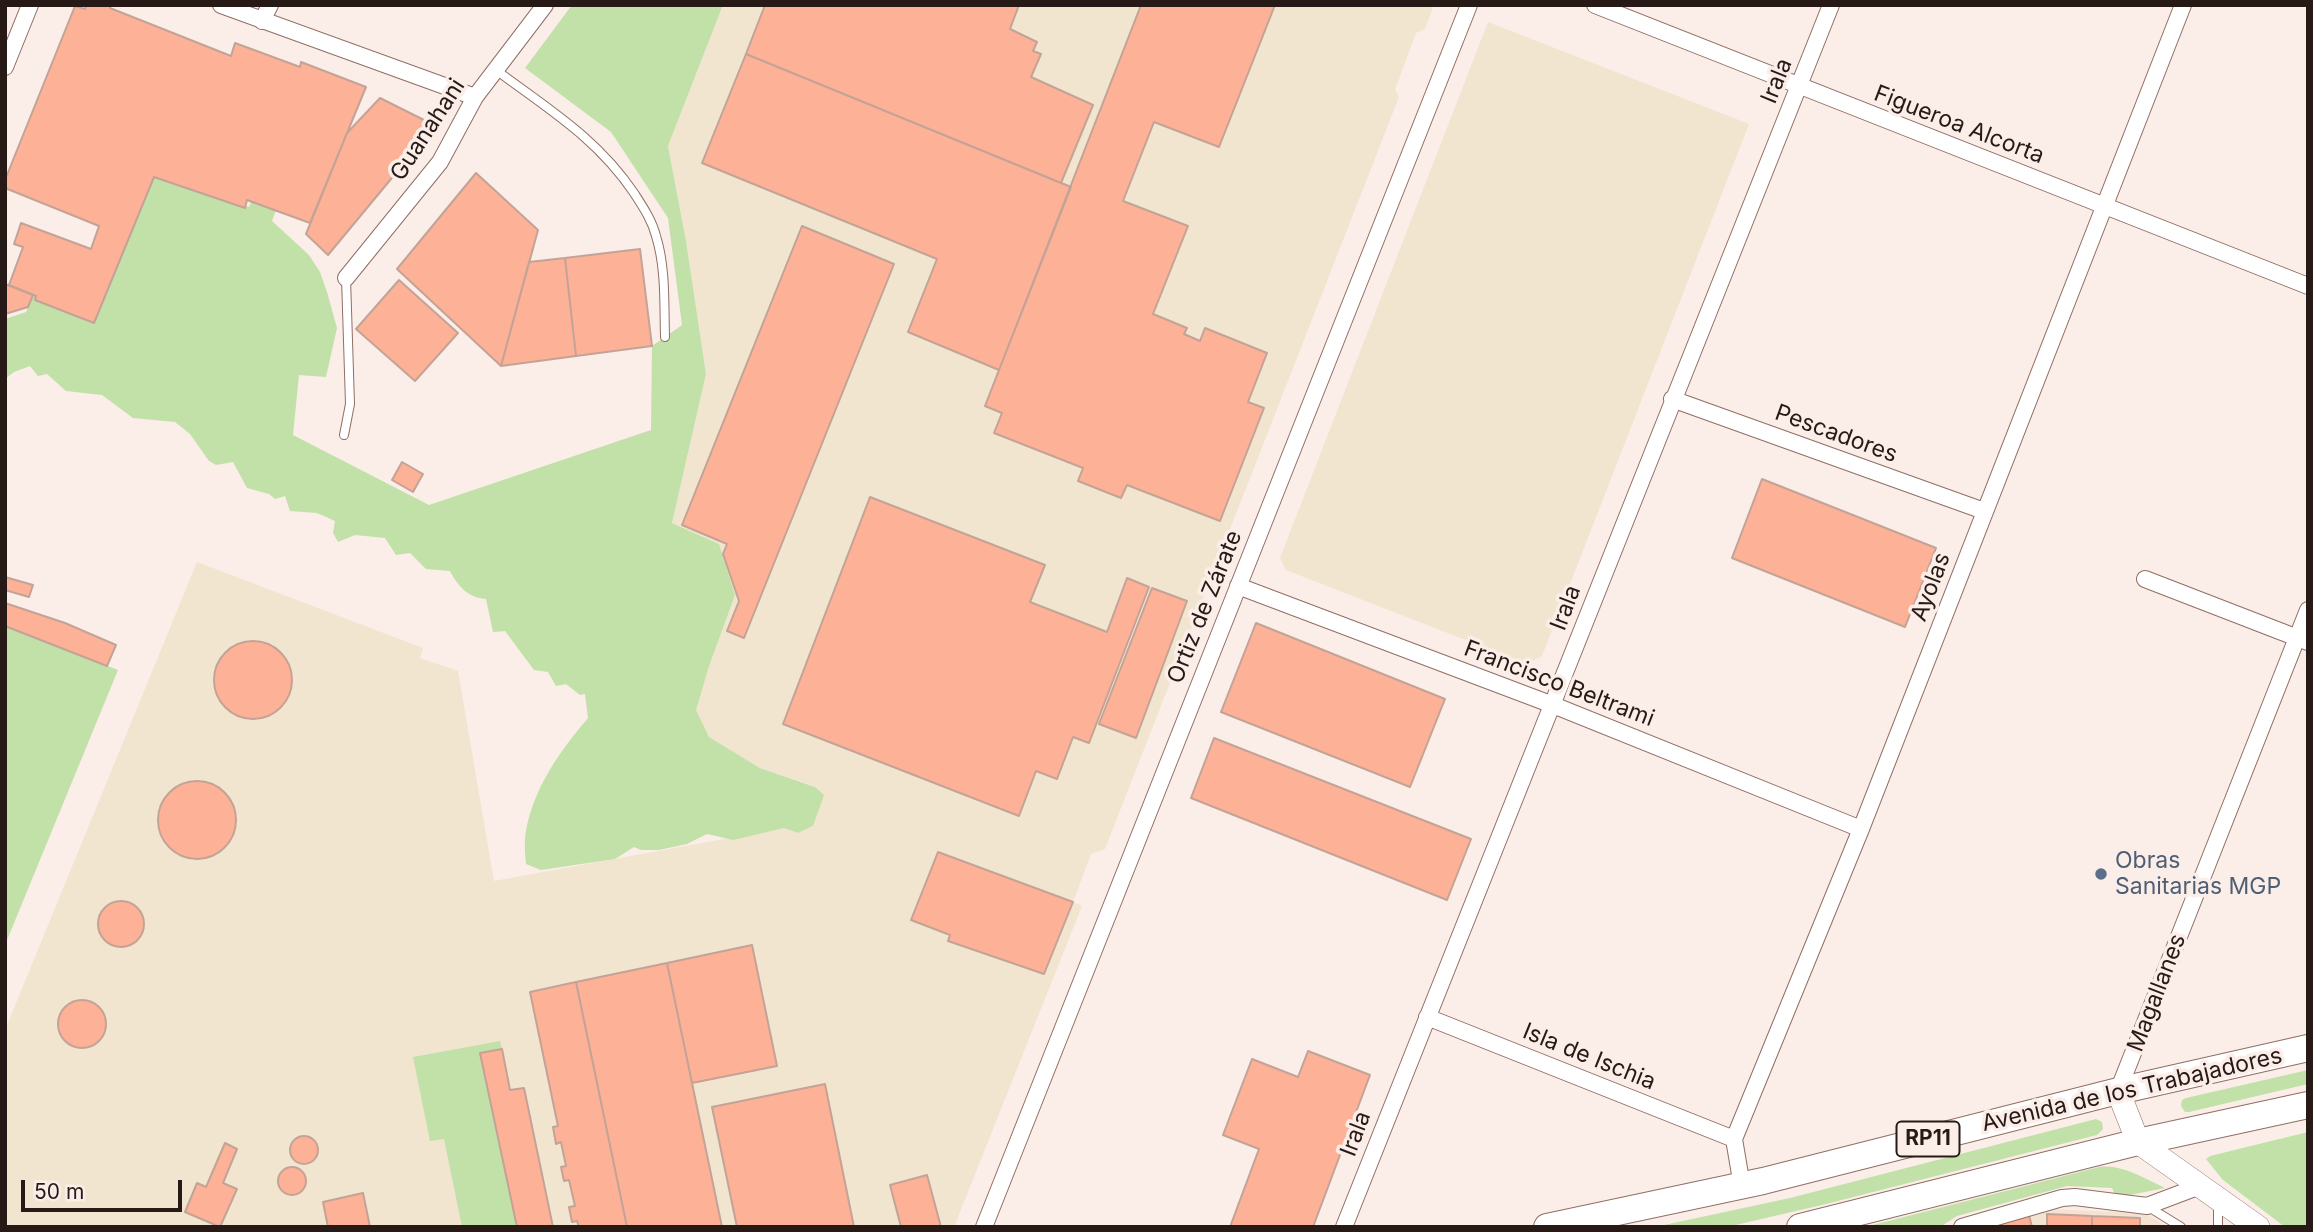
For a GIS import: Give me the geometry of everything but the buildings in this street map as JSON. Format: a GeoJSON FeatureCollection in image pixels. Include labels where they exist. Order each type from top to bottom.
{"type":"FeatureCollection","features":[{"type":"Feature","properties":{"kind":"main road","name":"Avenida de los Trabajadores"},"geometry":{"type":"LineString","coordinates":[[1547,1227],[1742,1186],[2118,1091],[2308,1048]]}},
{"type":"Feature","properties":{"kind":"main road"},"geometry":{"type":"LineString","coordinates":[[2118,1091],[2138,1142],[2258,1227]]}},
{"type":"Feature","properties":{"kind":"main road","name":"RP11"},"geometry":{"type":"LineString","coordinates":[[1800,1227],[2138,1142],[2308,1105]]}},
{"type":"Feature","properties":{"kind":"street"},"geometry":{"type":"LineString","coordinates":[[5,67],[30,5]]}},
{"type":"Feature","properties":{"kind":"street"},"geometry":{"type":"LineString","coordinates":[[221,5],[475,97]]}},
{"type":"Feature","properties":{"kind":"street"},"geometry":{"type":"LineString","coordinates":[[262,21],[270,5]]}},
{"type":"Feature","properties":{"kind":"street","name":"Guanahani"},"geometry":{"type":"LineString","coordinates":[[346,278],[440,162],[475,97],[545,5]]}},
{"type":"Feature","properties":{"kind":"street","name":"Ortiz de Zárate"},"geometry":{"type":"LineString","coordinates":[[984,1227],[1469,5]]}},
{"type":"Feature","properties":{"kind":"street","name":"Figueroa Alcorta"},"geometry":{"type":"LineString","coordinates":[[1595,5],[2308,286]]}},
{"type":"Feature","properties":{"kind":"street","name":"Irala"},"geometry":{"type":"LineString","coordinates":[[1345,1227],[1831,5]]}},
{"type":"Feature","properties":{"kind":"street","name":"Ayolas"},"geometry":{"type":"LineString","coordinates":[[1734,1139],[1861,829],[2183,5]]}},
{"type":"Feature","properties":{"kind":"street","name":"Pescadores"},"geometry":{"type":"LineString","coordinates":[[1672,400],[1984,511]]}},
{"type":"Feature","properties":{"kind":"street"},"geometry":{"type":"LineString","coordinates":[[2145,579],[2302,640]]}},
{"type":"Feature","properties":{"kind":"street","name":"Francisco Beltrami"},"geometry":{"type":"LineString","coordinates":[[1238,586],[1553,705],[1861,829]]}},
{"type":"Feature","properties":{"kind":"street","name":"Magallanes"},"geometry":{"type":"LineString","coordinates":[[2118,1091],[2302,640],[2308,610]]}},
{"type":"Feature","properties":{"kind":"street","name":"Isla de Ischia"},"geometry":{"type":"LineString","coordinates":[[1427,1017],[1734,1139]]}},
{"type":"Feature","properties":{"kind":"street"},"geometry":{"type":"LineString","coordinates":[[1734,1139],[1742,1186]]}},
{"type":"Feature","properties":{"kind":"street"},"geometry":{"type":"LineString","coordinates":[[1962,1227],[2062,1198],[2074,1197],[2147,1206],[2209,1192]]}},
{"type":"Feature","properties":{"kind":"lane"},"geometry":{"type":"LineString","coordinates":[[496,70],[598,147],[646,211],[656,235],[662,262],[666,337]]}},
{"type":"Feature","properties":{"kind":"lane"},"geometry":{"type":"LineString","coordinates":[[344,435],[350,404],[346,278]]}},
{"type":"Feature","properties":{"kind":"lane"},"geometry":{"type":"LineString","coordinates":[[2209,1192],[2218,1227]]}},
{"type":"Feature","properties":{"kind":"lane"},"geometry":{"type":"LineString","coordinates":[[2147,1206],[2181,1227]]}},
{"type":"Feature","properties":{"kind":"shaded area"},"geometry":{"type":"Polygon","coordinates":[[[723,5],[1434,5],[1425,29],[1416,33],[1395,90],[1399,97],[1105,849],[1091,854],[1073,902],[1082,906],[954,1227],[5,1227],[5,1030],[197,562],[423,648],[420,658],[458,671],[494,881],[784,828],[798,833],[813,826],[819,806],[814,786],[760,768],[709,737],[693,708],[719,544],[672,523],[706,374],[686,241],[668,146],[723,5]]]}},
{"type":"Feature","properties":{"kind":"shaded area"},"geometry":{"type":"Polygon","coordinates":[[[1488,22],[1749,124],[1542,656],[1527,664],[1286,570],[1280,558],[1488,22]]]}},
{"type":"Feature","properties":{"kind":"shaded area"},"geometry":{"type":"Polygon","coordinates":[[[2047,1209],[2145,1213],[2168,1227],[1986,1227],[2047,1209]]]}},
{"type":"Feature","properties":{"kind":"green space"},"geometry":{"type":"Polygon","coordinates":[[[572,5],[723,5],[668,146],[686,241],[706,374],[672,523],[719,544],[735,595],[696,710],[709,737],[760,768],[815,787],[824,795],[813,826],[798,833],[784,828],[733,840],[707,834],[687,844],[659,850],[641,850],[634,847],[615,859],[541,870],[526,864],[525,839],[530,815],[550,770],[588,718],[585,694],[580,695],[566,684],[556,686],[548,672],[534,670],[505,631],[493,632],[486,599],[465,591],[450,571],[426,569],[410,553],[396,555],[385,538],[355,535],[338,542],[333,533],[335,521],[317,513],[290,511],[285,496],[275,499],[269,494],[247,488],[233,462],[216,465],[209,461],[190,434],[175,422],[133,418],[102,395],[66,391],[47,374],[38,376],[30,366],[5,379],[5,319],[26,312],[33,295],[36,296],[35,300],[94,322],[154,176],[249,207],[251,202],[276,210],[272,221],[309,255],[320,272],[337,328],[326,377],[299,375],[293,435],[429,505],[651,430],[652,346],[682,325],[668,218],[611,132],[525,68],[572,5]]]}},
{"type":"Feature","properties":{"kind":"green space"},"geometry":{"type":"Polygon","coordinates":[[[5,626],[118,670],[5,945],[5,626]]]}},
{"type":"Feature","properties":{"kind":"green space"},"geometry":{"type":"Polygon","coordinates":[[[500,1041],[502,1049],[480,1053],[517,1227],[462,1227],[444,1139],[430,1141],[413,1057],[500,1041]]]}},
{"type":"Feature","properties":{"kind":"green space"},"geometry":{"type":"Polygon","coordinates":[[[2308,1070],[2308,1084],[2189,1112],[2185,1112],[2181,1106],[2182,1100],[2186,1098],[2308,1070]]]}},
{"type":"Feature","properties":{"kind":"green space"},"geometry":{"type":"Polygon","coordinates":[[[2096,1119],[2102,1122],[2103,1129],[2097,1135],[1826,1204],[1727,1227],[1655,1227],[1790,1198],[2096,1119]]]}},
{"type":"Feature","properties":{"kind":"green space"},"geometry":{"type":"Polygon","coordinates":[[[2308,1132],[2308,1227],[2285,1227],[2223,1180],[2206,1159],[2210,1156],[2308,1132]]]}},
{"type":"Feature","properties":{"kind":"green space"},"geometry":{"type":"Polygon","coordinates":[[[2099,1167],[2125,1170],[2165,1188],[2115,1195],[2112,1188],[2067,1186],[1957,1216],[1940,1227],[1865,1227],[2099,1167]]]}},
{"type":"Feature","properties":{"kind":"place","name":"Obras Sanitarias MGP"},"geometry":{"type":"Point","coordinates":[2101,874]}}]}
